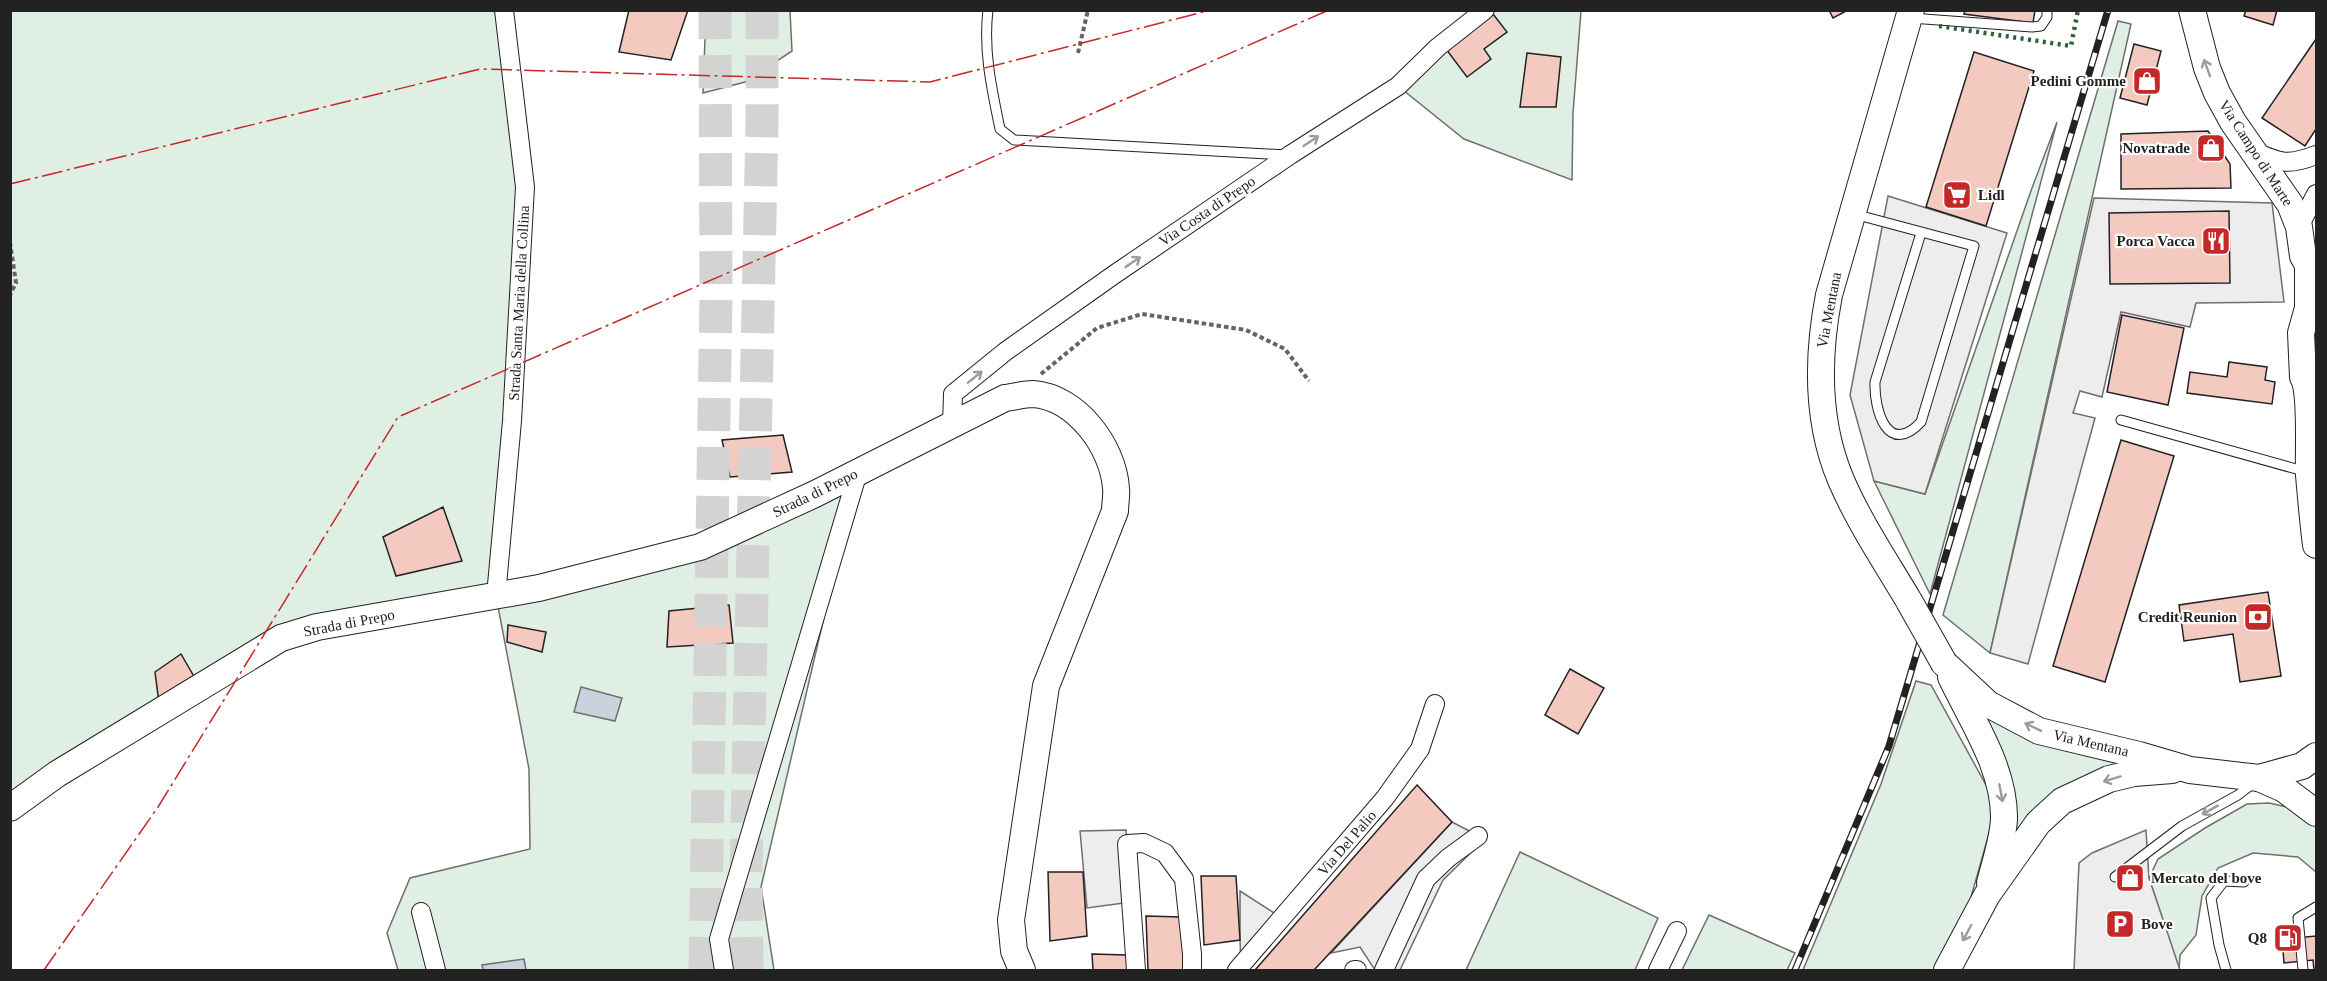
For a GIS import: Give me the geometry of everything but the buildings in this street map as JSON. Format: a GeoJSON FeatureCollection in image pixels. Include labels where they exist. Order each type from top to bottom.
{"type":"FeatureCollection","features":[{"type":"Feature","properties":{"kind":"main road","name":"Via Campo di Marte"},"geometry":{"type":"LineString","coordinates":[[2192,10],[2207,68],[2234,122],[2290,204],[2299,227],[2303,256],[2300,263],[2300,304],[2305,320],[2301,333],[2303,377],[2312,415],[2309,472],[2316,545]]}},
{"type":"Feature","properties":{"kind":"main road","name":"Via Mentana"},"geometry":{"type":"LineString","coordinates":[[1910,14],[1829,295],[1822,332],[1821,405],[1829,445],[1841,481],[1944,663],[1988,753],[2001,788],[2004,822],[1987,895]]}},
{"type":"Feature","properties":{"kind":"main road","name":"Strada di Prepo"},"geometry":{"type":"LineString","coordinates":[[10,808],[57,774],[281,638],[316,627],[539,588],[700,547],[858,472],[1005,398],[1033,394],[1060,401],[1088,422],[1107,454],[1116,486],[1115,511],[1046,686],[1042,705],[1011,920],[1014,951],[1022,970]]}},
{"type":"Feature","properties":{"kind":"main road","name":"Via Mentana"},"geometry":{"type":"LineString","coordinates":[[1944,663],[1988,704],[2039,731],[2190,770],[2259,778],[2284,789],[2316,813]]}},
{"type":"Feature","properties":{"kind":"main road","name":"Via Mentana"},"geometry":{"type":"LineString","coordinates":[[2259,778],[2302,766],[2316,756]]}},
{"type":"Feature","properties":{"kind":"main road"},"geometry":{"type":"LineString","coordinates":[[1947,970],[1987,895],[2038,823],[2062,801],[2088,787],[2134,773],[2190,770]]}},
{"type":"Feature","properties":{"kind":"street","name":"Strada Santa Maria della Collina"},"geometry":{"type":"LineString","coordinates":[[496,596],[512,421],[525,187],[504,10]]}},
{"type":"Feature","properties":{"kind":"street","name":"Via Costa di Prepo"},"geometry":{"type":"LineString","coordinates":[[952,425],[953,394],[997,358],[1115,274],[1290,155],[1398,86],[1438,47],[1485,10]]}},
{"type":"Feature","properties":{"kind":"street"},"geometry":{"type":"LineString","coordinates":[[2253,151],[2276,161],[2297,162],[2316,155]]}},
{"type":"Feature","properties":{"kind":"street","name":"Via Campo di Marte"},"geometry":{"type":"LineString","coordinates":[[2299,227],[2316,194]]}},
{"type":"Feature","properties":{"kind":"street"},"geometry":{"type":"LineString","coordinates":[[724,970],[719,939],[858,472]]}},
{"type":"Feature","properties":{"kind":"street","name":"Via Del Palio"},"geometry":{"type":"LineString","coordinates":[[1238,970],[1385,798],[1420,749],[1435,704]]}},
{"type":"Feature","properties":{"kind":"street"},"geometry":{"type":"LineString","coordinates":[[1384,970],[1426,879],[1448,858],[1478,836]]}},
{"type":"Feature","properties":{"kind":"street"},"geometry":{"type":"LineString","coordinates":[[1136,970],[1127,844],[1144,843],[1165,853],[1184,879],[1192,970]]}},
{"type":"Feature","properties":{"kind":"street"},"geometry":{"type":"LineString","coordinates":[[421,912],[436,970]]}},
{"type":"Feature","properties":{"kind":"street"},"geometry":{"type":"LineString","coordinates":[[1658,970],[1677,931]]}},
{"type":"Feature","properties":{"kind":"lane"},"geometry":{"type":"LineString","coordinates":[[988,10],[985,34],[990,81],[1000,129],[1014,140],[1290,155]]}},
{"type":"Feature","properties":{"kind":"lane"},"geometry":{"type":"LineString","coordinates":[[1910,14],[2032,27],[2041,26],[2047,17],[2047,10]]}},
{"type":"Feature","properties":{"kind":"lane"},"geometry":{"type":"LineString","coordinates":[[1852,214],[1921,232],[1974,246],[1921,422],[1912,432],[1900,434],[1883,425],[1878,415],[1875,382],[1921,232]]}},
{"type":"Feature","properties":{"kind":"lane"},"geometry":{"type":"LineString","coordinates":[[2121,420],[2309,472]]}},
{"type":"Feature","properties":{"kind":"lane"},"geometry":{"type":"LineString","coordinates":[[2115,877],[2182,826],[2238,795],[2259,778]]}},
{"type":"Feature","properties":{"kind":"lane"},"geometry":{"type":"LineString","coordinates":[[2226,970],[2211,898],[2224,881],[2244,882]]}},
{"type":"Feature","properties":{"kind":"lane"},"geometry":{"type":"LineString","coordinates":[[2303,970],[2298,918],[2316,906]]}},
{"type":"Feature","properties":{"kind":"path"},"geometry":{"type":"LineString","coordinates":[[1078,53],[1088,10]]}},
{"type":"Feature","properties":{"kind":"path"},"geometry":{"type":"LineString","coordinates":[[10,242],[16,283],[10,295]]}},
{"type":"Feature","properties":{"kind":"path"},"geometry":{"type":"LineString","coordinates":[[1033,394],[1040,375],[1097,328],[1142,314],[1246,330],[1285,349],[1309,381]]}},
{"type":"Feature","properties":{"kind":"green space"},"geometry":{"type":"Polygon","coordinates":[[[10,11],[504,11],[525,187],[497,596],[700,547],[858,472],[761,887],[774,970],[398,970],[387,933],[410,878],[530,849],[529,769],[496,596],[317,627],[11,808],[10,11]]]}},
{"type":"Feature","properties":{"kind":"green space"},"geometry":{"type":"Polygon","coordinates":[[[706,11],[790,11],[792,51],[745,82],[703,93],[706,11]]]}},
{"type":"Feature","properties":{"kind":"green space"},"geometry":{"type":"Polygon","coordinates":[[[1485,11],[1581,11],[1573,113],[1572,180],[1464,139],[1398,86],[1485,11]]]}},
{"type":"Feature","properties":{"kind":"green space"},"geometry":{"type":"Polygon","coordinates":[[[2118,21],[2131,24],[1990,653],[1943,615],[2118,21]]]}},
{"type":"Feature","properties":{"kind":"green space"},"geometry":{"type":"Polygon","coordinates":[[[2057,122],[1930,594],[1874,481],[1925,494],[2057,122]]]}},
{"type":"Feature","properties":{"kind":"green space"},"geometry":{"type":"Polygon","coordinates":[[[1916,681],[1931,685],[1997,805],[1962,929],[1940,970],[1803,970],[1881,784],[1916,681]]]}},
{"type":"Feature","properties":{"kind":"green space"},"geometry":{"type":"Polygon","coordinates":[[[1974,702],[2143,763],[2016,838],[2012,782],[1994,736],[1974,702]]]}},
{"type":"Feature","properties":{"kind":"green space"},"geometry":{"type":"Polygon","coordinates":[[[2269,803],[2296,809],[2316,826],[2316,872],[2298,857],[2253,853],[2218,868],[2202,896],[2196,935],[2180,955],[2179,970],[2149,878],[2158,859],[2247,804],[2269,803]]]}},
{"type":"Feature","properties":{"kind":"green space"},"geometry":{"type":"Polygon","coordinates":[[[1520,852],[1658,918],[1635,970],[1466,970],[1520,852]]]}},
{"type":"Feature","properties":{"kind":"green space"},"geometry":{"type":"Polygon","coordinates":[[[1709,915],[1795,953],[1787,970],[1682,970],[1709,915]]]}},
{"type":"Feature","properties":{"kind":"shaded area"},"geometry":{"type":"Polygon","coordinates":[[[1888,196],[2007,233],[1925,494],[1874,481],[1850,395],[1888,196]]]}},
{"type":"Feature","properties":{"kind":"shaded area"},"geometry":{"type":"Polygon","coordinates":[[[2094,198],[2272,203],[2284,302],[2196,303],[2190,327],[2121,312],[2102,397],[2080,391],[2073,413],[2095,418],[2028,664],[1990,653],[2094,198]]]}},
{"type":"Feature","properties":{"kind":"shaded area"},"geometry":{"type":"Polygon","coordinates":[[[581,687],[622,698],[615,721],[574,712],[581,687]]]}},
{"type":"Feature","properties":{"kind":"shaded area"},"geometry":{"type":"Polygon","coordinates":[[[1452,822],[1485,839],[1443,880],[1400,970],[1375,970],[1360,947],[1331,953],[1452,822]]]}},
{"type":"Feature","properties":{"kind":"shaded area"},"geometry":{"type":"Polygon","coordinates":[[[1126,830],[1131,902],[1087,908],[1080,831],[1126,830]]]}},
{"type":"Feature","properties":{"kind":"shaded area","name":"Bove"},"geometry":{"type":"Polygon","coordinates":[[[2146,830],[2149,878],[2180,970],[2074,970],[2079,863],[2092,853],[2146,830]]]}},
{"type":"Feature","properties":{"kind":"shaded area"},"geometry":{"type":"Polygon","coordinates":[[[1240,891],[1282,918],[1241,967],[1240,940],[1240,891]]]}},
{"type":"Feature","properties":{"kind":"shaded area"},"geometry":{"type":"Polygon","coordinates":[[[524,959],[526,970],[483,970],[482,965],[524,959]]]}},
{"type":"Feature","properties":{"kind":"tunnel"},"geometry":{"type":"LineString","coordinates":[[705,970],[716,294],[715,10]]}},
{"type":"Feature","properties":{"kind":"tunnel"},"geometry":{"type":"LineString","coordinates":[[747,970],[746,873],[762,122],[762,10]]}},
{"type":"Feature","properties":{"kind":"railway"},"geometry":{"type":"LineString","coordinates":[[1795,970],[1889,746],[2108,10]]}},
{"type":"Feature","properties":{"kind":"hedge"},"geometry":{"type":"LineString","coordinates":[[1939,26],[2071,46],[2078,10]]}},
{"type":"Feature","properties":{"kind":"power"},"geometry":{"type":"LineString","coordinates":[[10,184],[480,69],[930,82],[1211,10]]}},
{"type":"Feature","properties":{"kind":"power"},"geometry":{"type":"LineString","coordinates":[[44,970],[158,807],[398,417],[1329,10]]}},
{"type":"Feature","properties":{"kind":"place","name":"Pedini Gomme"},"geometry":{"type":"Point","coordinates":[2147,81]}},
{"type":"Feature","properties":{"kind":"place","name":"Novatrade"},"geometry":{"type":"Point","coordinates":[2211,148]}},
{"type":"Feature","properties":{"kind":"place","name":"Lidl"},"geometry":{"type":"Point","coordinates":[1957,195]}},
{"type":"Feature","properties":{"kind":"place","name":"Porca Vacca"},"geometry":{"type":"Point","coordinates":[2216,241]}},
{"type":"Feature","properties":{"kind":"place","name":"Credit Reunion"},"geometry":{"type":"Point","coordinates":[2258,617]}},
{"type":"Feature","properties":{"kind":"place","name":"Mercato del bove"},"geometry":{"type":"Point","coordinates":[2130,878]}},
{"type":"Feature","properties":{"kind":"place","name":"Bove"},"geometry":{"type":"Point","coordinates":[2120,924]}},
{"type":"Feature","properties":{"kind":"place","name":"Q8"},"geometry":{"type":"Point","coordinates":[2288,938]}}]}
